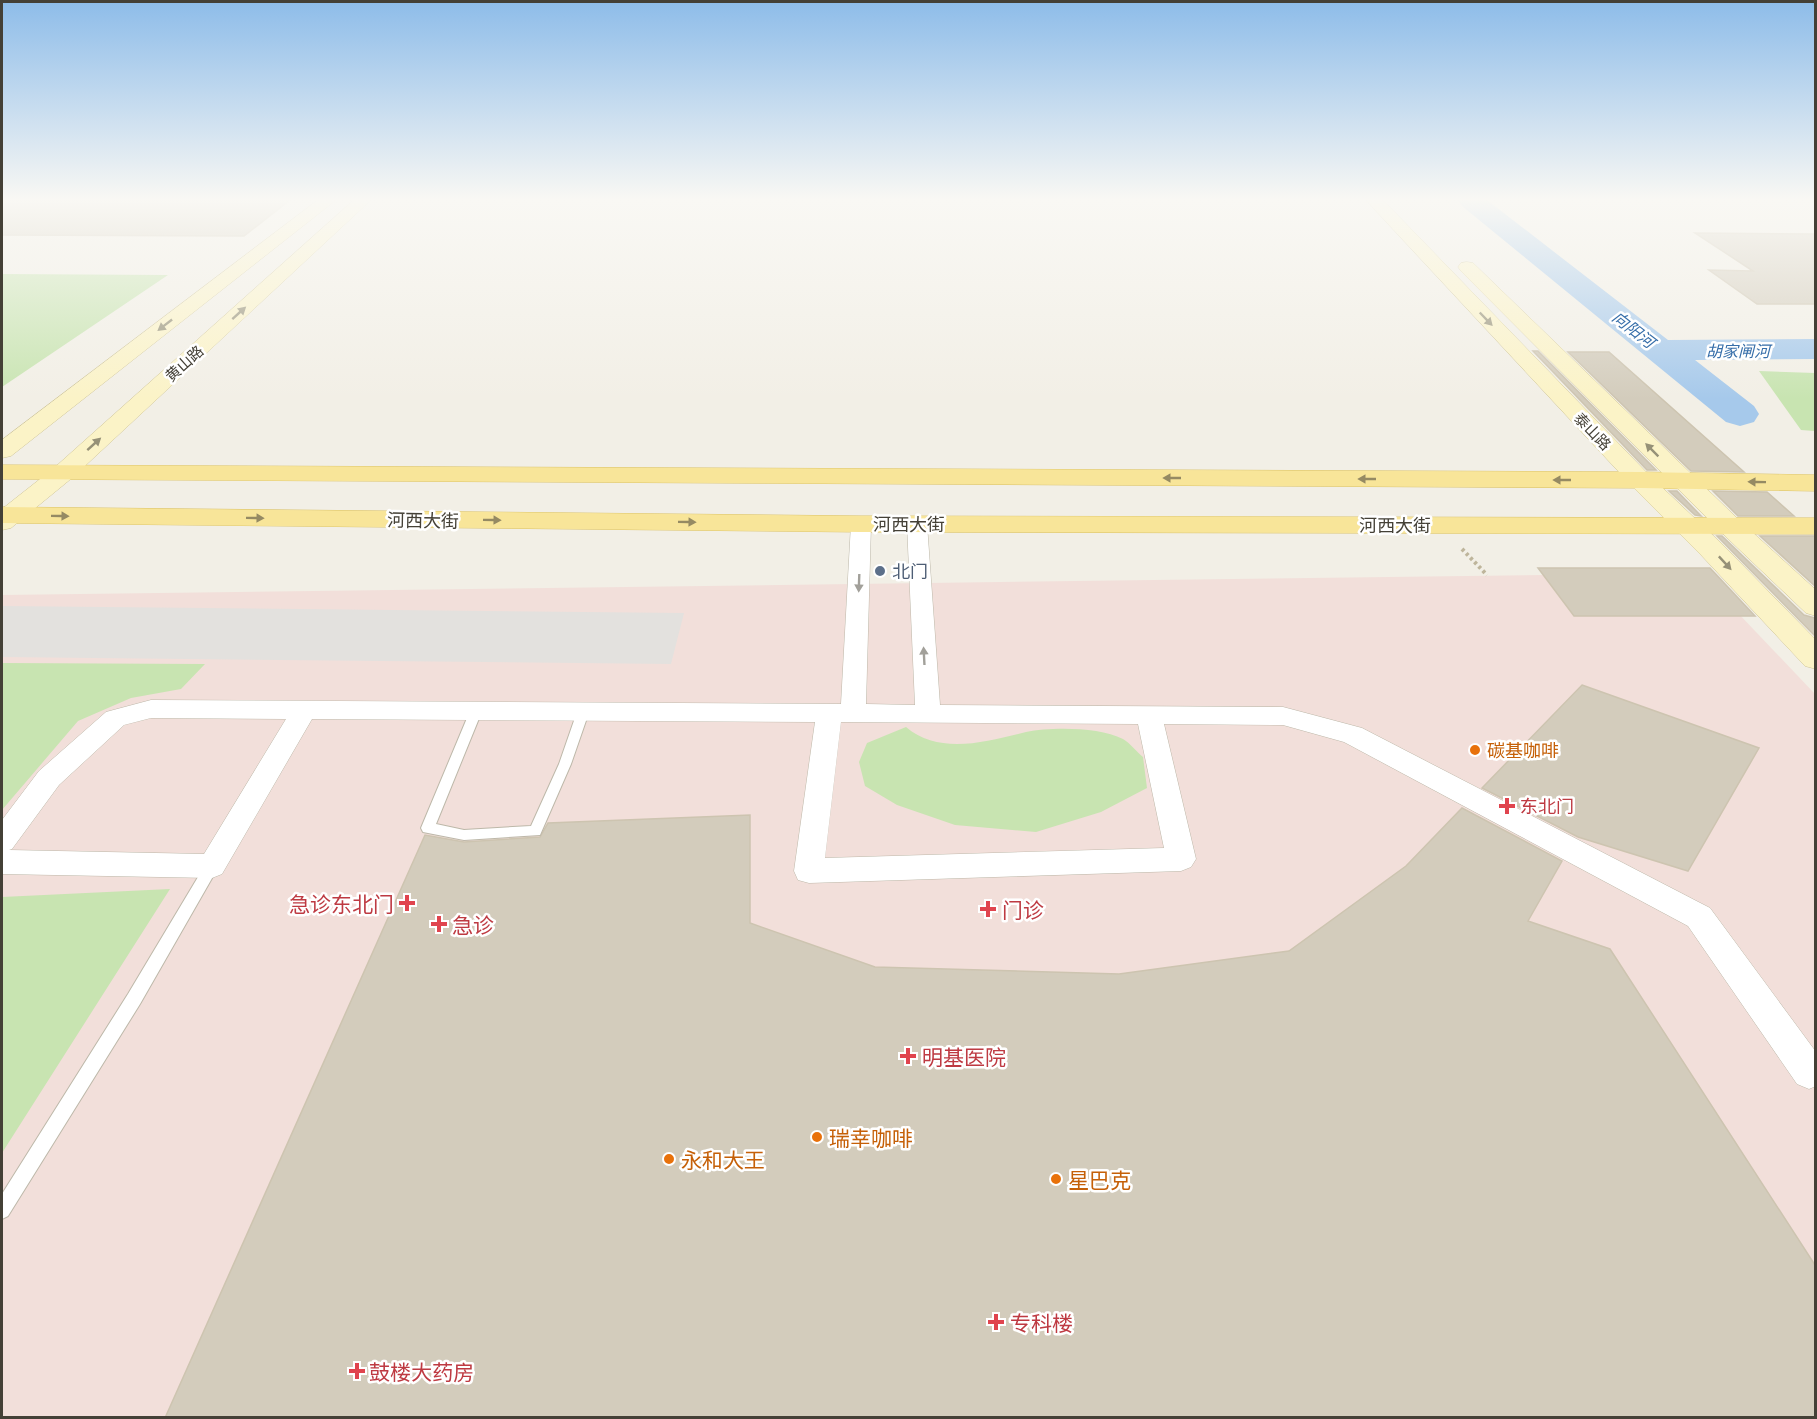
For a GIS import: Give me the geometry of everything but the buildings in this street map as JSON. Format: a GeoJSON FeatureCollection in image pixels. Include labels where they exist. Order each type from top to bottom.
{"type":"FeatureCollection","features":[{"type":"Feature","properties":{"kind":"main road"},"geometry":{"type":"LineString","coordinates":[[2,472],[1683,480],[1815,483]]}},
{"type":"Feature","properties":{"kind":"main road","name":"河西大街"},"geometry":{"type":"LineString","coordinates":[[4,518],[861,524],[1815,526]]}},
{"type":"Feature","properties":{"kind":"street"},"geometry":{"type":"LineString","coordinates":[[2,451],[242,266]]}},
{"type":"Feature","properties":{"kind":"street","name":"黄山路"},"geometry":{"type":"LineString","coordinates":[[4,518],[63,473],[290,266]]}},
{"type":"Feature","properties":{"kind":"street","name":"泰山路"},"geometry":{"type":"LineString","coordinates":[[1437,266],[1640,480],[1687,525],[1815,659]]}},
{"type":"Feature","properties":{"kind":"street","name":"泰山路"},"geometry":{"type":"LineString","coordinates":[[1467,266],[1815,607]]}},
{"type":"Feature","properties":{"kind":"street"},"geometry":{"type":"LineString","coordinates":[[861,524],[841,713],[809,871],[1181,859],[1149,715]]}},
{"type":"Feature","properties":{"kind":"street"},"geometry":{"type":"LineString","coordinates":[[917,524],[927,714]]}},
{"type":"Feature","properties":{"kind":"street"},"geometry":{"type":"LineString","coordinates":[[2,841],[50,778],[116,718],[151,709],[1283,716],[1353,735],[1699,917],[1809,1072]]}},
{"type":"Feature","properties":{"kind":"street"},"geometry":{"type":"LineString","coordinates":[[2,862],[212,866],[304,710]]}},
{"type":"Feature","properties":{"kind":"lane"},"geometry":{"type":"LineString","coordinates":[[476,711],[428,828],[465,835],[535,831],[565,764],[583,712]]}},
{"type":"Feature","properties":{"kind":"lane"},"geometry":{"type":"LineString","coordinates":[[2,1210],[134,999],[212,866]]}},
{"type":"Feature","properties":{"kind":"shaded area","name":"明基医院"},"geometry":{"type":"Polygon","coordinates":[[[1700,573],[1815,694],[1815,1417],[2,1417],[2,595],[1700,573]]]}},
{"type":"Feature","properties":{"kind":"shaded area"},"geometry":{"type":"Polygon","coordinates":[[[2,606],[684,613],[671,664],[2,657],[2,606]]]}},
{"type":"Feature","properties":{"kind":"green space"},"geometry":{"type":"Polygon","coordinates":[[[2,274],[168,275],[2,387],[2,274]]]}},
{"type":"Feature","properties":{"kind":"green space"},"geometry":{"type":"Polygon","coordinates":[[[1759,371],[1815,373],[1815,431],[1801,430],[1759,371]]]}},
{"type":"Feature","properties":{"kind":"green space"},"geometry":{"type":"Polygon","coordinates":[[[2,663],[205,664],[181,689],[131,698],[78,721],[2,810],[2,663]]]}},
{"type":"Feature","properties":{"kind":"green space"},"geometry":{"type":"Polygon","coordinates":[[[906,727],[919,736],[949,744],[980,742],[1049,729],[1089,730],[1113,735],[1126,741],[1143,757],[1147,788],[1101,812],[1036,832],[955,825],[897,805],[865,786],[859,762],[867,743],[906,727]]]}},
{"type":"Feature","properties":{"kind":"green space"},"geometry":{"type":"Polygon","coordinates":[[[170,889],[2,1153],[2,897],[170,889]]]}},
{"type":"Feature","properties":{"kind":"waterway","name":"向阳河"},"geometry":{"type":"LineString","coordinates":[[1554,266],[1740,414]]}},
{"type":"Feature","properties":{"kind":"waterway","name":"胡家闸河"},"geometry":{"type":"LineString","coordinates":[[1660,350],[1816,349]]}},
{"type":"Feature","properties":{"kind":"place","name":"北门"},"geometry":{"type":"Point","coordinates":[880,571]}},
{"type":"Feature","properties":{"kind":"place","name":"碳基咖啡"},"geometry":{"type":"Point","coordinates":[1475,750]}},
{"type":"Feature","properties":{"kind":"place","name":"东北门"},"geometry":{"type":"Point","coordinates":[1507,806]}},
{"type":"Feature","properties":{"kind":"place","name":"急诊东北门"},"geometry":{"type":"Point","coordinates":[407,903]}},
{"type":"Feature","properties":{"kind":"place","name":"门诊"},"geometry":{"type":"Point","coordinates":[988,909]}},
{"type":"Feature","properties":{"kind":"place","name":"急诊"},"geometry":{"type":"Point","coordinates":[439,924]}},
{"type":"Feature","properties":{"kind":"place","name":"明基医院"},"geometry":{"type":"Point","coordinates":[908,1056]}},
{"type":"Feature","properties":{"kind":"place","name":"瑞幸咖啡"},"geometry":{"type":"Point","coordinates":[817,1137]}},
{"type":"Feature","properties":{"kind":"place","name":"永和大王"},"geometry":{"type":"Point","coordinates":[669,1159]}},
{"type":"Feature","properties":{"kind":"place","name":"星巴克"},"geometry":{"type":"Point","coordinates":[1056,1179]}},
{"type":"Feature","properties":{"kind":"place","name":"专科楼"},"geometry":{"type":"Point","coordinates":[996,1322]}},
{"type":"Feature","properties":{"kind":"place","name":"鼓楼大药房"},"geometry":{"type":"Point","coordinates":[357,1371]}}]}
